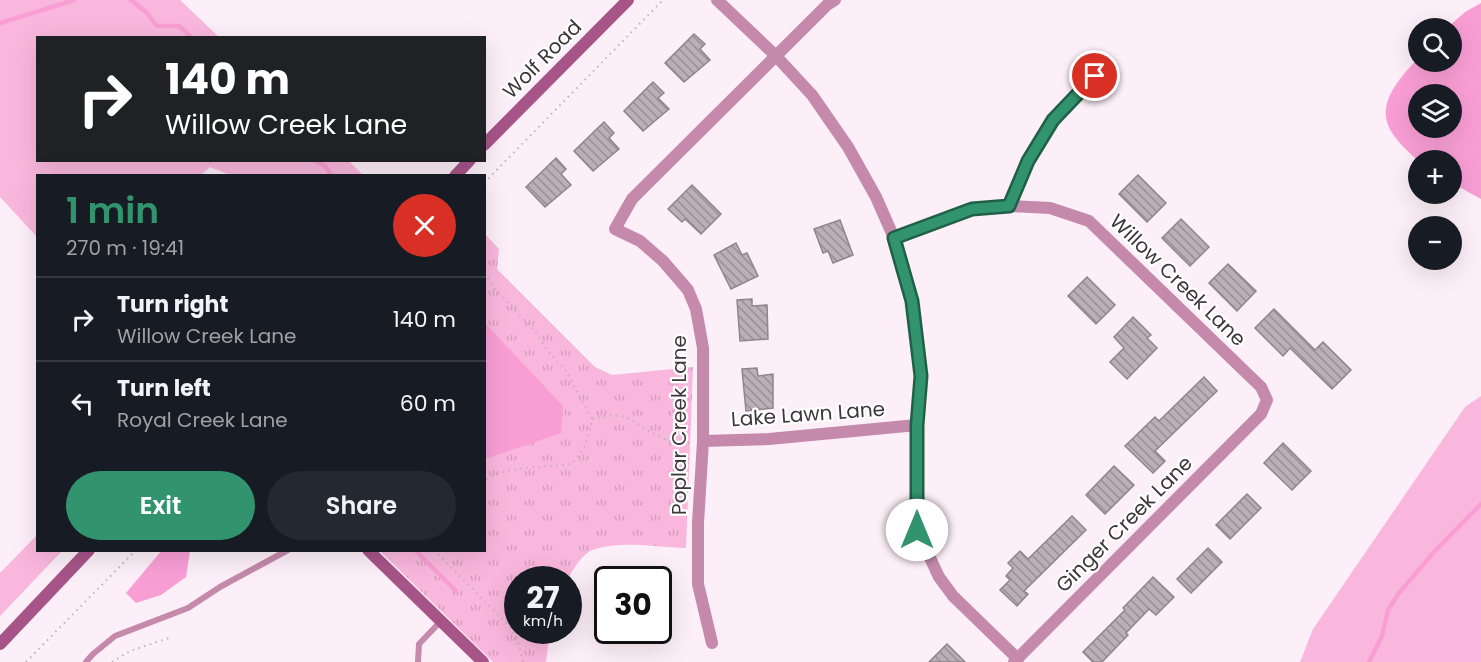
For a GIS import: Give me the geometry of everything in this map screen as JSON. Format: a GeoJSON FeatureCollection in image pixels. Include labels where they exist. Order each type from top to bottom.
{"type":"FeatureCollection","features":[{"type":"Feature","properties":{"kind":"main road","name":"Wolf Road"},"geometry":{"type":"LineString","coordinates":[[486,143],[628,0]]}},
{"type":"Feature","properties":{"kind":"main road"},"geometry":{"type":"LineString","coordinates":[[457,174],[468,162]]}},
{"type":"Feature","properties":{"kind":"main road"},"geometry":{"type":"LineString","coordinates":[[0,644],[87,552]]}},
{"type":"Feature","properties":{"kind":"main road"},"geometry":{"type":"LineString","coordinates":[[370,552],[483,662]]}},
{"type":"Feature","properties":{"kind":"street"},"geometry":{"type":"LineString","coordinates":[[717,0],[775,55],[812,95],[848,147],[876,197],[894,238],[912,301],[921,376],[917,425],[917,530],[939,577],[953,596],[1016,660]]}},
{"type":"Feature","properties":{"kind":"street"},"geometry":{"type":"LineString","coordinates":[[775,55],[835,0]]}},
{"type":"Feature","properties":{"kind":"street","name":"Poplar Creek Lane"},"geometry":{"type":"LineString","coordinates":[[712,643],[698,584],[698,523],[703,443],[703,348],[696,309],[688,290],[663,261],[640,241],[615,229],[633,199],[775,55]]}},
{"type":"Feature","properties":{"kind":"street"},"geometry":{"type":"LineString","coordinates":[[1009,206],[1028,161],[1053,120],[1095,76]]}},
{"type":"Feature","properties":{"kind":"street","name":"Willow Creek Lane"},"geometry":{"type":"LineString","coordinates":[[894,238],[972,209],[1009,206],[1050,208],[1089,222],[1261,387],[1267,400],[1261,414]]}},
{"type":"Feature","properties":{"kind":"street","name":"Ginger Creek Lane"},"geometry":{"type":"LineString","coordinates":[[1016,660],[1261,414]]}},
{"type":"Feature","properties":{"kind":"street","name":"Lake Lawn Lane"},"geometry":{"type":"LineString","coordinates":[[703,443],[917,425]]}},
{"type":"Feature","properties":{"kind":"lane"},"geometry":{"type":"LineString","coordinates":[[86,662],[114,636],[188,608],[220,587],[284,552]]}},
{"type":"Feature","properties":{"kind":"lane"},"geometry":{"type":"LineString","coordinates":[[418,662],[419,644],[442,621]]}},
{"type":"Feature","properties":{"kind":"path"},"geometry":{"type":"LineString","coordinates":[[486,181],[663,0]]}},
{"type":"Feature","properties":{"kind":"path"},"geometry":{"type":"LineString","coordinates":[[486,277],[535,331],[547,350],[566,371],[592,419],[583,450],[571,464],[510,471],[486,480]]}},
{"type":"Feature","properties":{"kind":"path"},"geometry":{"type":"LineString","coordinates":[[592,419],[610,414],[633,420],[663,439],[703,443]]}},
{"type":"Feature","properties":{"kind":"path"},"geometry":{"type":"LineString","coordinates":[[26,662],[134,552]]}},
{"type":"Feature","properties":{"kind":"path"},"geometry":{"type":"LineString","coordinates":[[436,552],[509,626],[517,639],[523,662]]}},
{"type":"Feature","properties":{"kind":"path"},"geometry":{"type":"LineString","coordinates":[[112,662],[130,651],[169,638]]}},
{"type":"Feature","properties":{"kind":"green space"},"geometry":{"type":"Polygon","coordinates":[[[0,0],[180,0],[218,36],[36,36],[36,162],[350,162],[362,174],[228,174],[210,167],[202,174],[36,174],[36,236],[0,197],[0,0]]]}},
{"type":"Feature","properties":{"kind":"green space"},"geometry":{"type":"Polygon","coordinates":[[[486,235],[499,249],[497,269],[595,367],[612,375],[693,367],[686,548],[614,545],[592,550],[576,566],[504,566],[504,644],[548,644],[546,662],[493,662],[381,552],[486,552],[486,235]]]}},
{"type":"Feature","properties":{"kind":"green space"},"geometry":{"type":"Polygon","coordinates":[[[1481,396],[1481,662],[1300,662],[1313,629],[1465,407],[1481,396]]]}},
{"type":"Feature","properties":{"kind":"green space"},"geometry":{"type":"Polygon","coordinates":[[[36,536],[36,552],[61,552],[0,616],[0,573],[36,536]]]}},
{"type":"Feature","properties":{"kind":"shaded area"},"geometry":{"type":"Polygon","coordinates":[[[1481,3],[1481,199],[1462,189],[1462,150],[1408,152],[1392,133],[1387,122],[1387,104],[1390,95],[1408,70],[1408,72],[1462,72],[1462,18],[1458,18],[1481,3]]]}},
{"type":"Feature","properties":{"kind":"shaded area"},"geometry":{"type":"Polygon","coordinates":[[[486,324],[563,406],[561,433],[486,459],[486,324]]]}},
{"type":"Feature","properties":{"kind":"shaded area"},"geometry":{"type":"Polygon","coordinates":[[[160,552],[190,552],[186,577],[161,595],[136,603],[126,593],[160,552]]]}},
{"type":"Feature","properties":{"kind":"building"},"geometry":{"type":"Polygon","coordinates":[[[694,34],[705,44],[700,49],[710,60],[684,82],[665,63],[694,34]]]}},
{"type":"Feature","properties":{"kind":"building"},"geometry":{"type":"Polygon","coordinates":[[[653,82],[664,93],[658,98],[669,109],[643,131],[624,111],[653,82]]]}},
{"type":"Feature","properties":{"kind":"building"},"geometry":{"type":"Polygon","coordinates":[[[604,122],[614,133],[609,138],[619,149],[593,171],[574,151],[604,122]]]}},
{"type":"Feature","properties":{"kind":"building"},"geometry":{"type":"Polygon","coordinates":[[[556,158],[566,169],[561,174],[571,185],[545,207],[526,187],[556,158]]]}},
{"type":"Feature","properties":{"kind":"building"},"geometry":{"type":"Polygon","coordinates":[[[1138,175],[1166,203],[1147,222],[1119,194],[1138,175]]]}},
{"type":"Feature","properties":{"kind":"building"},"geometry":{"type":"Polygon","coordinates":[[[692,185],[721,214],[701,234],[685,219],[682,222],[668,209],[692,185]]]}},
{"type":"Feature","properties":{"kind":"building"},"geometry":{"type":"Polygon","coordinates":[[[1181,219],[1209,247],[1190,266],[1162,238],[1181,219]]]}},
{"type":"Feature","properties":{"kind":"building"},"geometry":{"type":"Polygon","coordinates":[[[840,220],[853,255],[833,263],[828,251],[823,253],[814,229],[840,220]]]}},
{"type":"Feature","properties":{"kind":"building"},"geometry":{"type":"Polygon","coordinates":[[[736,243],[742,255],[747,253],[758,276],[731,289],[714,255],[736,243]]]}},
{"type":"Feature","properties":{"kind":"building"},"geometry":{"type":"Polygon","coordinates":[[[1228,264],[1256,291],[1237,311],[1209,283],[1228,264]]]}},
{"type":"Feature","properties":{"kind":"building"},"geometry":{"type":"Polygon","coordinates":[[[1087,277],[1115,305],[1096,324],[1068,296],[1087,277]]]}},
{"type":"Feature","properties":{"kind":"building"},"geometry":{"type":"Polygon","coordinates":[[[752,299],[752,306],[767,305],[768,339],[740,341],[737,300],[752,299]]]}},
{"type":"Feature","properties":{"kind":"building"},"geometry":{"type":"Polygon","coordinates":[[[1274,309],[1315,350],[1323,342],[1351,370],[1332,389],[1290,348],[1283,356],[1255,328],[1274,309]]]}},
{"type":"Feature","properties":{"kind":"building"},"geometry":{"type":"Polygon","coordinates":[[[1133,317],[1151,335],[1147,338],[1157,348],[1127,379],[1110,362],[1124,348],[1114,337],[1133,317]]]}},
{"type":"Feature","properties":{"kind":"building"},"geometry":{"type":"Polygon","coordinates":[[[757,368],[758,376],[773,374],[773,408],[746,411],[742,369],[757,368]]]}},
{"type":"Feature","properties":{"kind":"building"},"geometry":{"type":"Polygon","coordinates":[[[1204,377],[1217,391],[1155,451],[1165,461],[1153,473],[1125,446],[1155,417],[1159,421],[1204,377]]]}},
{"type":"Feature","properties":{"kind":"building"},"geometry":{"type":"Polygon","coordinates":[[[1283,443],[1311,471],[1292,490],[1264,463],[1283,443]]]}},
{"type":"Feature","properties":{"kind":"building"},"geometry":{"type":"Polygon","coordinates":[[[1114,466],[1134,485],[1105,514],[1086,495],[1114,466]]]}},
{"type":"Feature","properties":{"kind":"building"},"geometry":{"type":"Polygon","coordinates":[[[1247,494],[1261,508],[1230,539],[1216,525],[1247,494]]]}},
{"type":"Feature","properties":{"kind":"building"},"geometry":{"type":"Polygon","coordinates":[[[1072,516],[1086,530],[1024,591],[1028,594],[1017,606],[1000,590],[1010,580],[1006,576],[1013,568],[1008,563],[1020,551],[1028,559],[1072,516]]]}},
{"type":"Feature","properties":{"kind":"building"},"geometry":{"type":"Polygon","coordinates":[[[1208,548],[1222,562],[1191,593],[1177,579],[1208,548]]]}},
{"type":"Feature","properties":{"kind":"building"},"geometry":{"type":"Polygon","coordinates":[[[1153,577],[1174,597],[1156,615],[1149,609],[1102,662],[1093,662],[1083,652],[1125,610],[1123,608],[1153,577]]]}},
{"type":"Feature","properties":{"kind":"building"},"geometry":{"type":"Polygon","coordinates":[[[947,644],[965,662],[929,662],[947,644]]]}},
{"type":"Feature","properties":{"kind":"waterway"},"geometry":{"type":"LineString","coordinates":[[0,23],[74,0]]}},
{"type":"Feature","properties":{"kind":"waterway"},"geometry":{"type":"LineString","coordinates":[[131,0],[147,13],[157,26],[179,26],[190,36]]}},
{"type":"Feature","properties":{"kind":"waterway"},"geometry":{"type":"LineString","coordinates":[[318,162],[326,167],[331,174]]}},
{"type":"Feature","properties":{"kind":"waterway"},"geometry":{"type":"LineString","coordinates":[[1369,662],[1382,636],[1388,610],[1399,593],[1434,552],[1481,504]]}},
{"type":"Feature","properties":{"kind":"waterway"},"geometry":{"type":"LineString","coordinates":[[417,552],[456,591]]}},
{"type":"Feature","properties":{"kind":"route"},"geometry":{"type":"LineString","coordinates":[[917,530],[917,425],[921,376],[912,301],[894,238],[972,209],[1009,206],[1028,161],[1053,120],[1095,76]]}}]}
